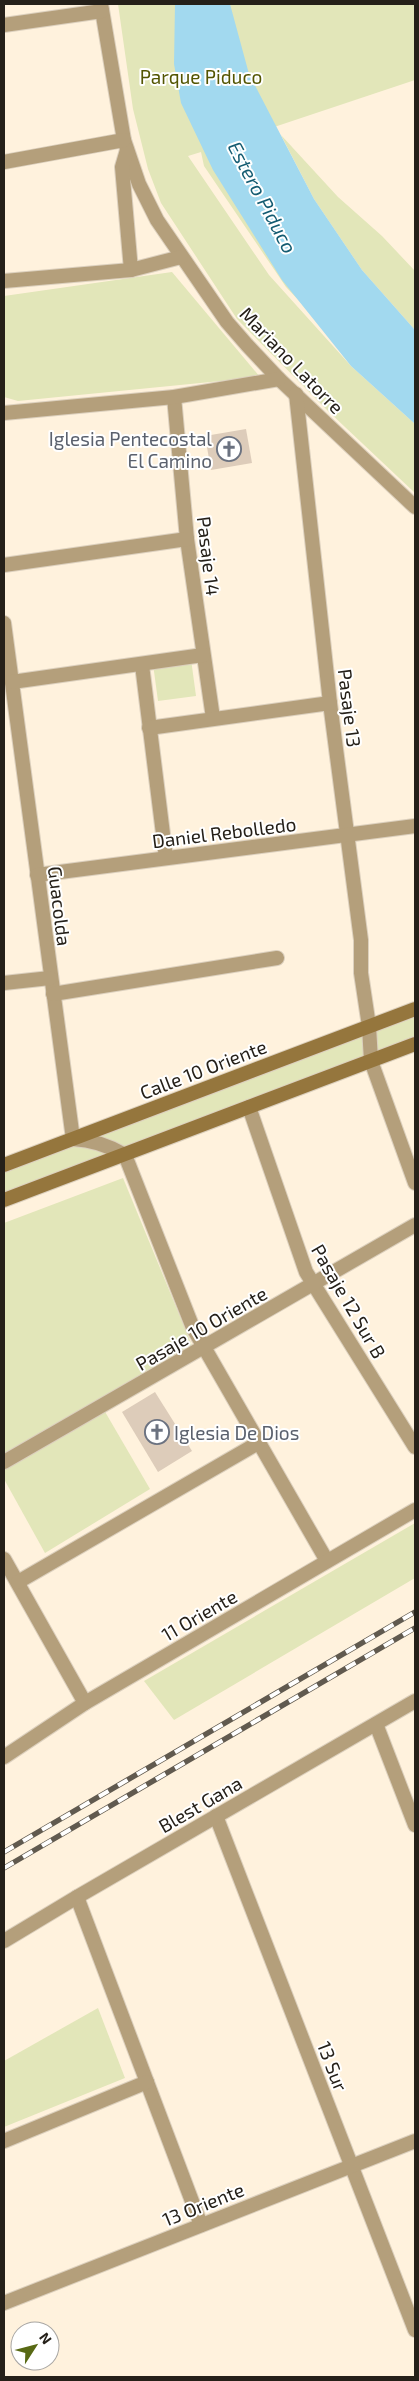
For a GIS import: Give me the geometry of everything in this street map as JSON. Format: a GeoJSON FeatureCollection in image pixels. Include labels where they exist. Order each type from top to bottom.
{"type":"FeatureCollection","features":[{"type":"Feature","properties":{"kind":"main road","name":"Calle 10 Oriente"},"geometry":{"type":"LineString","coordinates":[[4,1165],[415,1009]]}},
{"type":"Feature","properties":{"kind":"main road"},"geometry":{"type":"LineString","coordinates":[[4,1200],[415,1044]]}},
{"type":"Feature","properties":{"kind":"street"},"geometry":{"type":"LineString","coordinates":[[4,25],[101,7],[126,145],[122,167],[132,270]]}},
{"type":"Feature","properties":{"kind":"street"},"geometry":{"type":"LineString","coordinates":[[4,162],[126,145]]}},
{"type":"Feature","properties":{"kind":"street","name":"Mariano Latorre"},"geometry":{"type":"LineString","coordinates":[[126,145],[139,184],[157,220],[227,322],[279,379],[415,507]]}},
{"type":"Feature","properties":{"kind":"street"},"geometry":{"type":"LineString","coordinates":[[4,281],[132,270],[181,257]]}},
{"type":"Feature","properties":{"kind":"street"},"geometry":{"type":"LineString","coordinates":[[4,413],[174,397],[279,379]]}},
{"type":"Feature","properties":{"kind":"street","name":"Pasaje 13"},"geometry":{"type":"LineString","coordinates":[[296,394],[330,703],[349,834],[361,940],[361,972],[369,1026],[371,1060],[415,1183]]}},
{"type":"Feature","properties":{"kind":"street","name":"Pasaje 14"},"geometry":{"type":"LineString","coordinates":[[174,397],[187,539],[212,718]]}},
{"type":"Feature","properties":{"kind":"street"},"geometry":{"type":"LineString","coordinates":[[4,565],[187,539]]}},
{"type":"Feature","properties":{"kind":"street","name":"Guacolda"},"geometry":{"type":"LineString","coordinates":[[4,622],[73,1139]]}},
{"type":"Feature","properties":{"kind":"street"},"geometry":{"type":"LineString","coordinates":[[12,682],[203,655]]}},
{"type":"Feature","properties":{"kind":"street"},"geometry":{"type":"LineString","coordinates":[[142,665],[166,858]]}},
{"type":"Feature","properties":{"kind":"street"},"geometry":{"type":"LineString","coordinates":[[149,728],[330,703]]}},
{"type":"Feature","properties":{"kind":"street","name":"Daniel Rebolledo"},"geometry":{"type":"LineString","coordinates":[[37,875],[415,826]]}},
{"type":"Feature","properties":{"kind":"street"},"geometry":{"type":"LineString","coordinates":[[53,994],[277,958]]}},
{"type":"Feature","properties":{"kind":"street"},"geometry":{"type":"LineString","coordinates":[[4,984],[50,978]]}},
{"type":"Feature","properties":{"kind":"street","name":"Pasaje 12 Sur B"},"geometry":{"type":"LineString","coordinates":[[249,1107],[300,1259],[314,1285],[415,1447]]}},
{"type":"Feature","properties":{"kind":"street"},"geometry":{"type":"LineString","coordinates":[[73,1139],[91,1140],[104,1144],[125,1155],[185,1312],[203,1348],[328,1561]]}},
{"type":"Feature","properties":{"kind":"street","name":"Pasaje 10 Oriente"},"geometry":{"type":"LineString","coordinates":[[4,1462],[314,1285],[415,1225]]}},
{"type":"Feature","properties":{"kind":"street"},"geometry":{"type":"LineString","coordinates":[[18,1582],[258,1443]]}},
{"type":"Feature","properties":{"kind":"street","name":"11 Oriente"},"geometry":{"type":"LineString","coordinates":[[4,1757],[85,1703],[415,1510]]}},
{"type":"Feature","properties":{"kind":"street"},"geometry":{"type":"LineString","coordinates":[[4,1559],[85,1703]]}},
{"type":"Feature","properties":{"kind":"street","name":"Blest Gana"},"geometry":{"type":"LineString","coordinates":[[4,1941],[77,1896],[415,1701]]}},
{"type":"Feature","properties":{"kind":"street"},"geometry":{"type":"LineString","coordinates":[[376,1724],[415,1825]]}},
{"type":"Feature","properties":{"kind":"street","name":"13 Sur"},"geometry":{"type":"LineString","coordinates":[[216,1816],[415,2330]]}},
{"type":"Feature","properties":{"kind":"street"},"geometry":{"type":"LineString","coordinates":[[77,1896],[201,2225]]}},
{"type":"Feature","properties":{"kind":"street"},"geometry":{"type":"LineString","coordinates":[[4,2141],[147,2082]]}},
{"type":"Feature","properties":{"kind":"street","name":"13 Oriente"},"geometry":{"type":"LineString","coordinates":[[4,2303],[415,2141]]}},
{"type":"Feature","properties":{"kind":"green space","name":"Parque Piduco"},"geometry":{"type":"Polygon","coordinates":[[[118,4],[415,4],[415,80],[253,134],[379,385],[286,287],[204,166],[201,152],[188,156],[269,275],[351,366],[415,424],[415,493],[328,411],[237,319],[161,203],[148,169],[133,109],[118,4]]]}},
{"type":"Feature","properties":{"kind":"green space"},"geometry":{"type":"Polygon","coordinates":[[[281,135],[338,197],[382,236],[415,271],[415,330],[362,270],[314,199],[281,135]]]}},
{"type":"Feature","properties":{"kind":"green space"},"geometry":{"type":"Polygon","coordinates":[[[172,272],[260,377],[18,401],[4,397],[4,296],[172,272]]]}},
{"type":"Feature","properties":{"kind":"green space"},"geometry":{"type":"Polygon","coordinates":[[[191,659],[196,696],[158,701],[153,664],[191,659]]]}},
{"type":"Feature","properties":{"kind":"green space"},"geometry":{"type":"Polygon","coordinates":[[[415,1014],[415,1041],[4,1198],[4,1170],[415,1014]]]}},
{"type":"Feature","properties":{"kind":"green space"},"geometry":{"type":"Polygon","coordinates":[[[123,1178],[193,1348],[4,1453],[4,1223],[123,1178]]]}},
{"type":"Feature","properties":{"kind":"green space"},"geometry":{"type":"Polygon","coordinates":[[[104,1410],[150,1489],[45,1553],[4,1479],[4,1468],[104,1410]]]}},
{"type":"Feature","properties":{"kind":"green space"},"geometry":{"type":"Polygon","coordinates":[[[415,1523],[415,1578],[174,1720],[144,1681],[415,1523]]]}},
{"type":"Feature","properties":{"kind":"green space"},"geometry":{"type":"Polygon","coordinates":[[[98,2008],[125,2078],[4,2127],[4,2061],[98,2008]]]}},
{"type":"Feature","properties":{"kind":"water","name":"Estero Piduco"},"geometry":{"type":"Polygon","coordinates":[[[175,4],[230,4],[249,74],[314,199],[362,270],[415,330],[415,424],[351,366],[282,280],[213,170],[181,103],[174,64],[175,4]]]}},
{"type":"Feature","properties":{"kind":"building","name":"Iglesia Pentecostal El Camino"},"geometry":{"type":"Polygon","coordinates":[[[246,429],[252,463],[211,470],[205,436],[246,429]]]}},
{"type":"Feature","properties":{"kind":"building","name":"Iglesia De Dios"},"geometry":{"type":"Polygon","coordinates":[[[155,1392],[192,1451],[158,1472],[122,1412],[155,1392]]]}},
{"type":"Feature","properties":{"kind":"railway"},"geometry":{"type":"LineString","coordinates":[[4,1852],[415,1612]]}},
{"type":"Feature","properties":{"kind":"railway"},"geometry":{"type":"LineString","coordinates":[[4,1868],[415,1628]]}},
{"type":"Feature","properties":{"kind":"place","name":"Iglesia Pentecostal El Camino"},"geometry":{"type":"Point","coordinates":[229,449]}},
{"type":"Feature","properties":{"kind":"place","name":"Iglesia De Dios"},"geometry":{"type":"Point","coordinates":[157,1432]}}]}
